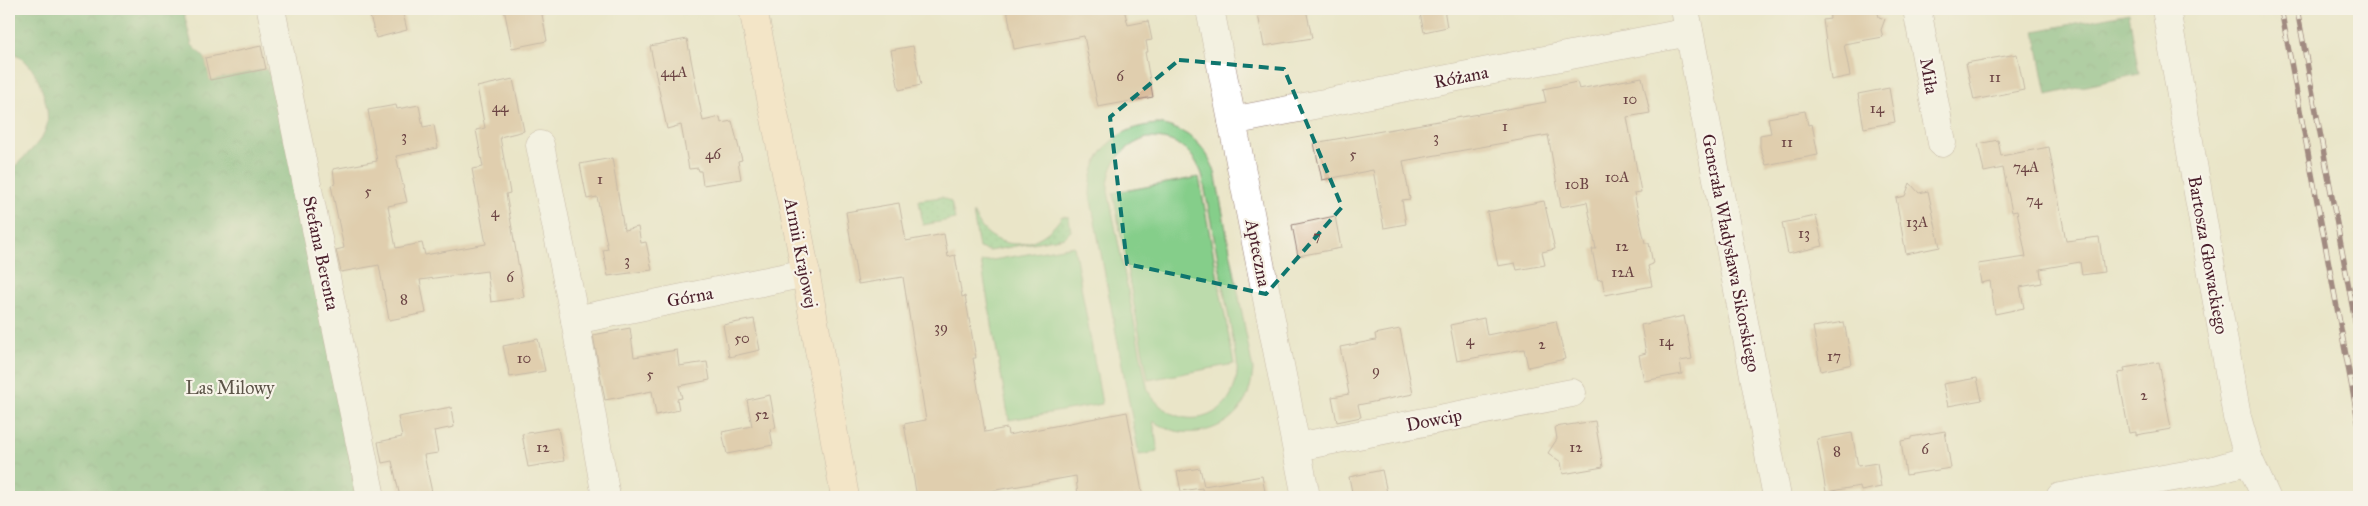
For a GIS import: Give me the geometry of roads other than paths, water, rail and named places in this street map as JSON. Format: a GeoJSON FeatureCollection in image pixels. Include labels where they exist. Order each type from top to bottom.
{"type":"FeatureCollection","features":[{"type":"Feature","properties":{"kind":"street","name":"Stefana Berenta"},"geometry":{"type":"LineString","coordinates":[[272,9],[370,497]]}},
{"type":"Feature","properties":{"kind":"street","name":"Armii Krajowej"},"geometry":{"type":"LineString","coordinates":[[753,9],[806,273],[845,497]]}},
{"type":"Feature","properties":{"kind":"street","name":"Apteczna"},"geometry":{"type":"LineString","coordinates":[[1210,9],[1306,497]]}},
{"type":"Feature","properties":{"kind":"street","name":"Miła"},"geometry":{"type":"LineString","coordinates":[[1917,9],[1942,144]]}},
{"type":"Feature","properties":{"kind":"street","name":"Bartosza Głowackiego"},"geometry":{"type":"LineString","coordinates":[[2166,9],[2187,140],[2235,408],[2249,460],[2266,497]]}},
{"type":"Feature","properties":{"kind":"street","name":"Różana"},"geometry":{"type":"LineString","coordinates":[[1232,121],[1687,21]]}},
{"type":"Feature","properties":{"kind":"street","name":"Generała Władysława Sikorskiego"},"geometry":{"type":"LineString","coordinates":[[1687,21],[1777,497]]}},
{"type":"Feature","properties":{"kind":"street"},"geometry":{"type":"LineString","coordinates":[[540,145],[606,497]]}},
{"type":"Feature","properties":{"kind":"street","name":"Górna"},"geometry":{"type":"LineString","coordinates":[[574,320],[806,273]]}},
{"type":"Feature","properties":{"kind":"street","name":"Dowcip"},"geometry":{"type":"LineString","coordinates":[[1296,447],[1572,392]]}},
{"type":"Feature","properties":{"kind":"street"},"geometry":{"type":"LineString","coordinates":[[2060,497],[2214,470],[2249,460]]}},
{"type":"Feature","properties":{"kind":"railway"},"geometry":{"type":"LineString","coordinates":[[2281,9],[2359,425]]}},
{"type":"Feature","properties":{"kind":"railway"},"geometry":{"type":"LineString","coordinates":[[2297,9],[2359,342]]}},
{"type":"Feature","properties":{"kind":"park label","name":"Las Milowy"},"geometry":{"type":"Point","coordinates":[230,388]}}]}
